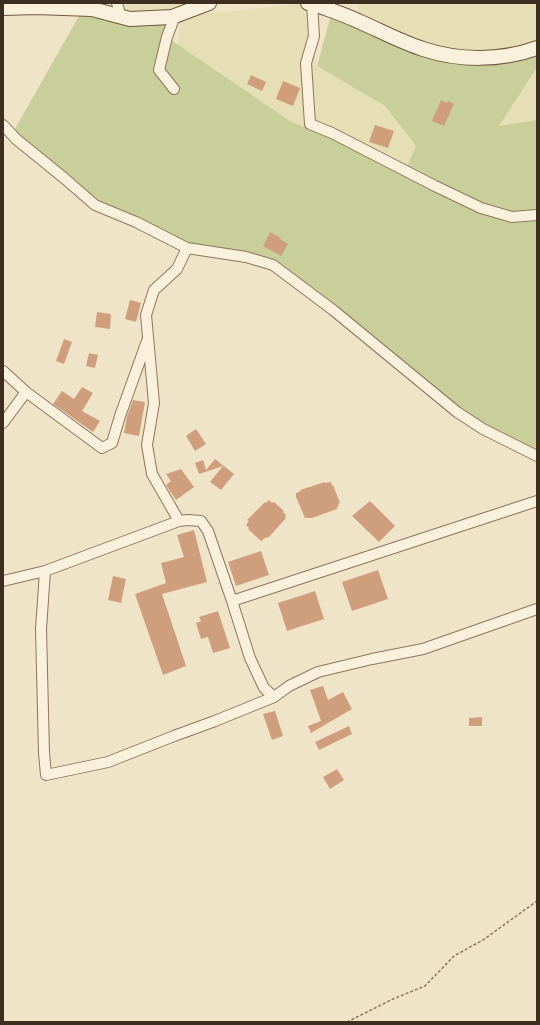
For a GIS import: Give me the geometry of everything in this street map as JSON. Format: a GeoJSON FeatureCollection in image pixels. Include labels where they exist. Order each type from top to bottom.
{"type":"FeatureCollection","features":[{"type":"Feature","properties":{"kind":"street"},"geometry":{"type":"LineString","coordinates":[[117,3],[121,18]]}},
{"type":"Feature","properties":{"kind":"street"},"geometry":{"type":"LineString","coordinates":[[3,8],[35,7],[92,9],[121,18],[130,19],[172,17],[206,3]]}},
{"type":"Feature","properties":{"kind":"street"},"geometry":{"type":"LineString","coordinates":[[308,3],[312,3],[357,20],[421,49],[442,55],[498,58],[537,48]]}},
{"type":"Feature","properties":{"kind":"street"},"geometry":{"type":"LineString","coordinates":[[312,3],[314,36],[306,63],[310,124],[332,133],[481,208],[512,218],[537,215]]}},
{"type":"Feature","properties":{"kind":"street"},"geometry":{"type":"LineString","coordinates":[[174,88],[159,70],[167,37],[175,16]]}},
{"type":"Feature","properties":{"kind":"street"},"geometry":{"type":"LineString","coordinates":[[3,125],[16,139],[95,205],[136,222],[187,248],[246,258],[273,265],[344,319],[457,412],[483,429],[537,456]]}},
{"type":"Feature","properties":{"kind":"street"},"geometry":{"type":"LineString","coordinates":[[179,521],[152,474],[147,445],[154,403],[146,315],[154,290],[177,269],[187,248]]}},
{"type":"Feature","properties":{"kind":"street"},"geometry":{"type":"LineString","coordinates":[[3,371],[26,392],[102,448],[112,443],[148,337]]}},
{"type":"Feature","properties":{"kind":"street"},"geometry":{"type":"LineString","coordinates":[[3,423],[26,392]]}},
{"type":"Feature","properties":{"kind":"street"},"geometry":{"type":"LineString","coordinates":[[232,601],[537,501]]}},
{"type":"Feature","properties":{"kind":"street"},"geometry":{"type":"LineString","coordinates":[[3,581],[45,571],[179,521],[201,521],[208,531],[250,658],[264,688],[274,698]]}},
{"type":"Feature","properties":{"kind":"street"},"geometry":{"type":"LineString","coordinates":[[45,571],[41,628],[44,753],[46,775],[108,762],[174,736],[215,722],[274,698],[289,686],[318,672],[423,649],[537,609]]}},
{"type":"Feature","properties":{"kind":"path"},"geometry":{"type":"LineString","coordinates":[[347,1022],[393,999],[425,986],[454,956],[483,940],[537,901]]}},
{"type":"Feature","properties":{"kind":"shaded area"},"geometry":{"type":"Polygon","coordinates":[[[3,3],[197,3],[181,14],[213,13],[306,3],[317,66],[385,106],[416,146],[422,167],[405,171],[290,121],[178,44],[180,14],[3,3]]]}},
{"type":"Feature","properties":{"kind":"shaded area"},"geometry":{"type":"Polygon","coordinates":[[[358,3],[537,3],[537,46],[442,55],[357,20],[358,3]]]}},
{"type":"Feature","properties":{"kind":"shaded area"},"geometry":{"type":"Polygon","coordinates":[[[537,58],[537,120],[499,127],[537,58]]]}},
{"type":"Feature","properties":{"kind":"green space"},"geometry":{"type":"Polygon","coordinates":[[[83,9],[172,17],[167,37],[290,121],[405,171],[416,146],[385,106],[317,66],[332,11],[442,55],[537,44],[537,67],[499,126],[537,120],[537,452],[474,418],[279,270],[187,248],[99,200],[12,134],[83,9]]]}},
{"type":"Feature","properties":{"kind":"building"},"geometry":{"type":"Polygon","coordinates":[[[251,75],[266,82],[262,91],[247,84],[251,75]]]}},
{"type":"Feature","properties":{"kind":"building"},"geometry":{"type":"Polygon","coordinates":[[[283,81],[300,88],[293,106],[276,99],[283,81]]]}},
{"type":"Feature","properties":{"kind":"building"},"geometry":{"type":"Polygon","coordinates":[[[441,100],[454,104],[444,126],[432,121],[441,100]]]}},
{"type":"Feature","properties":{"kind":"building"},"geometry":{"type":"Polygon","coordinates":[[[375,125],[394,131],[388,148],[369,142],[375,125]]]}},
{"type":"Feature","properties":{"kind":"building"},"geometry":{"type":"Polygon","coordinates":[[[270,232],[288,244],[281,256],[263,246],[270,232]]]}},
{"type":"Feature","properties":{"kind":"building"},"geometry":{"type":"Polygon","coordinates":[[[130,300],[141,303],[136,322],[125,319],[130,300]]]}},
{"type":"Feature","properties":{"kind":"building"},"geometry":{"type":"Polygon","coordinates":[[[97,312],[111,314],[110,329],[95,327],[97,312]]]}},
{"type":"Feature","properties":{"kind":"building"},"geometry":{"type":"Polygon","coordinates":[[[64,339],[72,342],[64,364],[56,361],[64,339]]]}},
{"type":"Feature","properties":{"kind":"building"},"geometry":{"type":"Polygon","coordinates":[[[89,353],[98,355],[95,368],[86,366],[89,353]]]}},
{"type":"Feature","properties":{"kind":"building"},"geometry":{"type":"Polygon","coordinates":[[[82,387],[93,393],[82,411],[100,421],[93,432],[53,404],[62,391],[74,399],[82,387]]]}},
{"type":"Feature","properties":{"kind":"building"},"geometry":{"type":"Polygon","coordinates":[[[133,400],[145,402],[139,436],[124,433],[127,416],[133,400]]]}},
{"type":"Feature","properties":{"kind":"building"},"geometry":{"type":"Polygon","coordinates":[[[196,429],[206,444],[195,451],[186,436],[196,429]]]}},
{"type":"Feature","properties":{"kind":"building"},"geometry":{"type":"Polygon","coordinates":[[[215,459],[234,474],[221,490],[210,482],[223,466],[199,474],[195,463],[203,460],[206,470],[215,459]]]}},
{"type":"Feature","properties":{"kind":"building"},"geometry":{"type":"Polygon","coordinates":[[[181,469],[194,487],[176,500],[166,485],[171,481],[166,474],[181,469]]]}},
{"type":"Feature","properties":{"kind":"building"},"geometry":{"type":"Polygon","coordinates":[[[325,482],[331,482],[332,486],[333,485],[340,503],[338,504],[339,506],[337,509],[312,518],[305,518],[296,497],[296,493],[301,491],[300,490],[325,482]]]}},
{"type":"Feature","properties":{"kind":"building"},"geometry":{"type":"Polygon","coordinates":[[[269,500],[272,503],[274,502],[284,511],[283,512],[286,515],[286,518],[269,537],[261,541],[248,529],[249,528],[246,525],[249,521],[247,520],[265,502],[266,503],[269,500]]]}},
{"type":"Feature","properties":{"kind":"building"},"geometry":{"type":"Polygon","coordinates":[[[370,501],[395,526],[379,542],[352,516],[370,501]]]}},
{"type":"Feature","properties":{"kind":"building"},"geometry":{"type":"Polygon","coordinates":[[[194,530],[207,582],[162,594],[186,666],[163,675],[135,594],[166,583],[161,563],[184,557],[177,535],[194,530]]]}},
{"type":"Feature","properties":{"kind":"building"},"geometry":{"type":"Polygon","coordinates":[[[261,551],[269,575],[236,586],[228,562],[261,551]]]}},
{"type":"Feature","properties":{"kind":"building"},"geometry":{"type":"Polygon","coordinates":[[[378,570],[388,599],[352,611],[342,582],[378,570]]]}},
{"type":"Feature","properties":{"kind":"building"},"geometry":{"type":"Polygon","coordinates":[[[113,576],[126,579],[121,603],[108,600],[113,576]]]}},
{"type":"Feature","properties":{"kind":"building"},"geometry":{"type":"Polygon","coordinates":[[[315,591],[324,619],[287,631],[278,603],[315,591]]]}},
{"type":"Feature","properties":{"kind":"building"},"geometry":{"type":"Polygon","coordinates":[[[218,611],[230,648],[213,653],[208,637],[201,639],[196,623],[201,621],[199,617],[218,611]]]}},
{"type":"Feature","properties":{"kind":"building"},"geometry":{"type":"Polygon","coordinates":[[[323,686],[328,700],[343,692],[352,709],[311,733],[308,726],[321,721],[310,690],[323,686]]]}},
{"type":"Feature","properties":{"kind":"building"},"geometry":{"type":"Polygon","coordinates":[[[275,711],[283,736],[272,740],[263,714],[275,711]]]}},
{"type":"Feature","properties":{"kind":"building"},"geometry":{"type":"Polygon","coordinates":[[[482,717],[482,726],[469,726],[469,718],[482,717]]]}},
{"type":"Feature","properties":{"kind":"building"},"geometry":{"type":"Polygon","coordinates":[[[349,726],[352,734],[319,750],[315,742],[349,726]]]}},
{"type":"Feature","properties":{"kind":"building"},"geometry":{"type":"Polygon","coordinates":[[[337,769],[344,780],[330,789],[323,777],[337,769]]]}}]}
